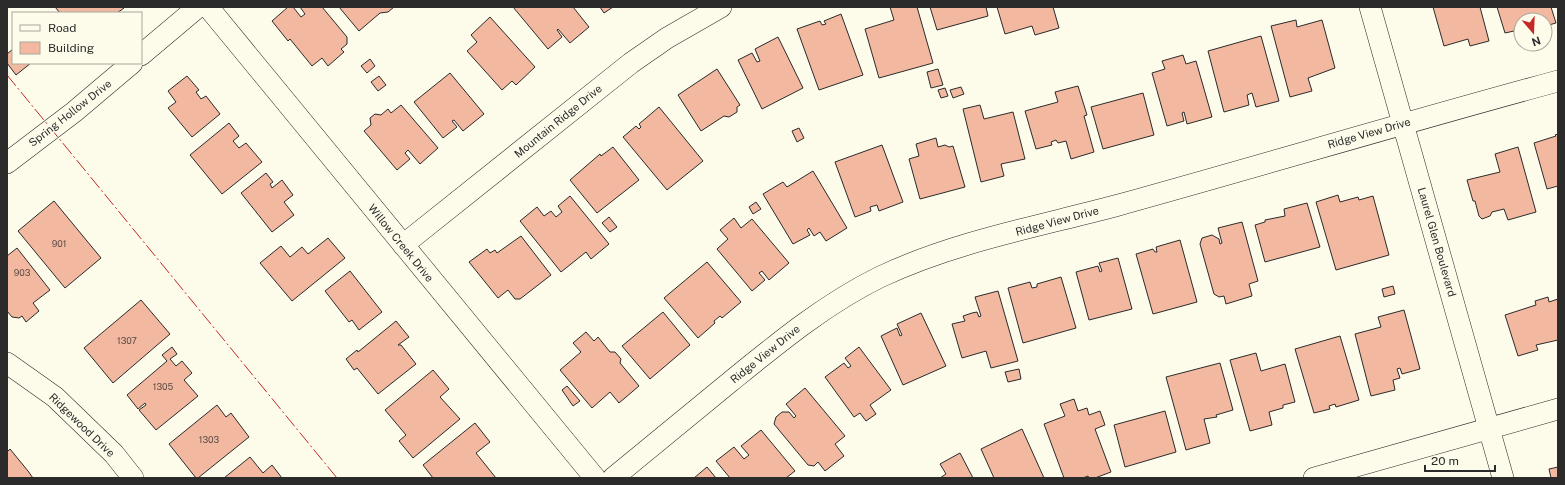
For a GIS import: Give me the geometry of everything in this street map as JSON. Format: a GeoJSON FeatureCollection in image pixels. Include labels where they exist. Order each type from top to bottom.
{"type":"FeatureCollection","features":[{"type":"Feature","properties":{"kind":"street"},"geometry":{"type":"LineString","coordinates":[[142,54],[198,7]]}},
{"type":"Feature","properties":{"kind":"street","name":"Willow Creek Drive"},"geometry":{"type":"LineString","coordinates":[[208,7],[595,478]]}},
{"type":"Feature","properties":{"kind":"street","name":"Mountain Ridge Drive"},"geometry":{"type":"LineString","coordinates":[[403,245],[631,63],[667,38],[721,7]]}},
{"type":"Feature","properties":{"kind":"street","name":"Laurel Glen Boulevard"},"geometry":{"type":"LineString","coordinates":[[1370,7],[1502,478]]}},
{"type":"Feature","properties":{"kind":"street","name":"Spring Hollow Drive"},"geometry":{"type":"LineString","coordinates":[[7,163],[74,112],[131,64]]}},
{"type":"Feature","properties":{"kind":"street","name":"Ridge View Drive"},"geometry":{"type":"LineString","coordinates":[[613,478],[809,319],[843,297],[917,261],[955,248],[1123,204],[1403,123],[1558,81]]}},
{"type":"Feature","properties":{"kind":"street","name":"Ridgewood Drive"},"geometry":{"type":"LineString","coordinates":[[7,363],[55,397],[114,454],[133,478]]}},
{"type":"Feature","properties":{"kind":"street"},"geometry":{"type":"LineString","coordinates":[[1314,478],[1558,409]]}},
{"type":"Feature","properties":{"kind":"building"},"geometry":{"type":"Polygon","coordinates":[[[55,7],[124,8],[118,12],[59,12],[55,7]]]}},
{"type":"Feature","properties":{"kind":"building"},"geometry":{"type":"Polygon","coordinates":[[[288,7],[293,7],[301,17],[305,14],[300,7],[322,7],[347,37],[347,44],[341,49],[344,52],[328,66],[322,58],[312,66],[290,39],[288,41],[272,21],[288,7]]]}},
{"type":"Feature","properties":{"kind":"building"},"geometry":{"type":"Polygon","coordinates":[[[339,7],[394,7],[388,12],[380,13],[359,31],[339,7]]]}},
{"type":"Feature","properties":{"kind":"building"},"geometry":{"type":"Polygon","coordinates":[[[513,7],[573,7],[589,27],[570,43],[558,29],[557,30],[562,37],[548,49],[513,7]]]}},
{"type":"Feature","properties":{"kind":"building"},"geometry":{"type":"Polygon","coordinates":[[[600,7],[613,7],[604,13],[600,7]]]}},
{"type":"Feature","properties":{"kind":"building"},"geometry":{"type":"Polygon","coordinates":[[[890,7],[917,7],[933,63],[879,78],[865,29],[894,20],[890,7]]]}},
{"type":"Feature","properties":{"kind":"building"},"geometry":{"type":"Polygon","coordinates":[[[930,7],[986,7],[988,16],[937,30],[930,7]]]}},
{"type":"Feature","properties":{"kind":"building"},"geometry":{"type":"Polygon","coordinates":[[[997,7],[1053,7],[1059,28],[1035,35],[1032,26],[1005,34],[997,7]]]}},
{"type":"Feature","properties":{"kind":"building"},"geometry":{"type":"Polygon","coordinates":[[[1433,7],[1480,7],[1489,41],[1470,46],[1468,39],[1444,46],[1433,7]]]}},
{"type":"Feature","properties":{"kind":"building"},"geometry":{"type":"Polygon","coordinates":[[[1497,7],[1551,7],[1553,12],[1513,12],[1513,31],[1505,33],[1497,7]]]}},
{"type":"Feature","properties":{"kind":"building"},"geometry":{"type":"Polygon","coordinates":[[[1553,13],[1556,23],[1553,24],[1553,13]]]}},
{"type":"Feature","properties":{"kind":"building"},"geometry":{"type":"Polygon","coordinates":[[[841,14],[863,75],[819,90],[797,29],[820,21],[822,25],[826,24],[824,21],[841,14]]]}},
{"type":"Feature","properties":{"kind":"building"},"geometry":{"type":"Polygon","coordinates":[[[490,17],[535,67],[516,85],[512,81],[502,90],[467,51],[477,42],[471,35],[490,17]]]}},
{"type":"Feature","properties":{"kind":"building"},"geometry":{"type":"Polygon","coordinates":[[[1296,20],[1297,27],[1322,20],[1335,68],[1308,78],[1312,91],[1290,97],[1271,26],[1296,20]]]}},
{"type":"Feature","properties":{"kind":"building"},"geometry":{"type":"Polygon","coordinates":[[[1261,36],[1279,101],[1256,107],[1252,93],[1247,95],[1249,105],[1224,112],[1208,51],[1261,36]]]}},
{"type":"Feature","properties":{"kind":"building"},"geometry":{"type":"Polygon","coordinates":[[[778,37],[803,88],[762,109],[738,60],[752,53],[757,62],[760,61],[755,49],[778,37]]]}},
{"type":"Feature","properties":{"kind":"building"},"geometry":{"type":"Polygon","coordinates":[[[12,50],[12,64],[30,64],[16,75],[7,63],[7,54],[12,50]]]}},
{"type":"Feature","properties":{"kind":"building"},"geometry":{"type":"Polygon","coordinates":[[[1183,55],[1186,64],[1196,61],[1212,117],[1187,124],[1184,112],[1182,113],[1184,121],[1167,126],[1152,73],[1165,69],[1162,61],[1183,55]]]}},
{"type":"Feature","properties":{"kind":"building"},"geometry":{"type":"Polygon","coordinates":[[[370,59],[375,66],[367,73],[361,66],[370,59]]]}},
{"type":"Feature","properties":{"kind":"building"},"geometry":{"type":"Polygon","coordinates":[[[717,69],[740,105],[737,107],[737,112],[729,117],[724,116],[701,131],[678,95],[717,69]]]}},
{"type":"Feature","properties":{"kind":"building"},"geometry":{"type":"Polygon","coordinates":[[[938,69],[943,85],[931,88],[927,72],[938,69]]]}},
{"type":"Feature","properties":{"kind":"building"},"geometry":{"type":"Polygon","coordinates":[[[450,73],[484,114],[463,131],[454,120],[452,121],[457,127],[443,138],[414,102],[450,73]]]}},
{"type":"Feature","properties":{"kind":"building"},"geometry":{"type":"Polygon","coordinates":[[[187,76],[199,90],[196,92],[201,99],[206,96],[220,114],[192,137],[168,108],[176,102],[168,91],[187,76]]]}},
{"type":"Feature","properties":{"kind":"building"},"geometry":{"type":"Polygon","coordinates":[[[379,76],[386,85],[378,91],[371,82],[379,76]]]}},
{"type":"Feature","properties":{"kind":"building"},"geometry":{"type":"Polygon","coordinates":[[[1078,86],[1087,115],[1084,116],[1094,152],[1071,159],[1066,141],[1058,143],[1056,140],[1051,142],[1052,145],[1036,149],[1025,111],[1058,102],[1055,92],[1078,86]]]}},
{"type":"Feature","properties":{"kind":"building"},"geometry":{"type":"Polygon","coordinates":[[[961,87],[964,94],[953,98],[950,90],[961,87]]]}},
{"type":"Feature","properties":{"kind":"building"},"geometry":{"type":"Polygon","coordinates":[[[945,88],[948,96],[941,98],[938,90],[945,88]]]}},
{"type":"Feature","properties":{"kind":"building"},"geometry":{"type":"Polygon","coordinates":[[[1143,93],[1154,135],[1103,149],[1091,107],[1143,93]]]}},
{"type":"Feature","properties":{"kind":"building"},"geometry":{"type":"Polygon","coordinates":[[[401,105],[438,148],[420,164],[408,150],[405,153],[410,159],[397,170],[364,131],[371,125],[370,118],[375,114],[381,115],[388,109],[391,113],[401,105]]]}},
{"type":"Feature","properties":{"kind":"building"},"geometry":{"type":"Polygon","coordinates":[[[980,105],[984,119],[1013,112],[1025,159],[1001,164],[1004,176],[981,182],[963,109],[980,105]]]}},
{"type":"Feature","properties":{"kind":"building"},"geometry":{"type":"Polygon","coordinates":[[[659,107],[703,161],[667,190],[623,137],[636,126],[639,129],[641,127],[639,124],[659,107]]]}},
{"type":"Feature","properties":{"kind":"building"},"geometry":{"type":"Polygon","coordinates":[[[229,123],[239,136],[233,141],[239,148],[246,143],[262,162],[222,194],[190,155],[229,123]]]}},
{"type":"Feature","properties":{"kind":"building"},"geometry":{"type":"Polygon","coordinates":[[[799,128],[804,138],[797,142],[792,131],[799,128]]]}},
{"type":"Feature","properties":{"kind":"building"},"geometry":{"type":"Polygon","coordinates":[[[1558,134],[1558,186],[1547,189],[1534,143],[1558,134]]]}},
{"type":"Feature","properties":{"kind":"building"},"geometry":{"type":"Polygon","coordinates":[[[936,138],[938,147],[945,145],[949,147],[953,146],[965,187],[920,199],[909,159],[919,156],[916,144],[936,138]]]}},
{"type":"Feature","properties":{"kind":"building"},"geometry":{"type":"Polygon","coordinates":[[[882,145],[903,202],[879,211],[877,205],[870,207],[871,211],[855,217],[835,162],[882,145]]]}},
{"type":"Feature","properties":{"kind":"building"},"geometry":{"type":"Polygon","coordinates":[[[613,147],[639,180],[597,213],[570,180],[600,154],[601,156],[613,147]]]}},
{"type":"Feature","properties":{"kind":"building"},"geometry":{"type":"Polygon","coordinates":[[[1518,147],[1536,212],[1508,220],[1504,209],[1492,212],[1490,216],[1482,219],[1479,216],[1475,201],[1473,201],[1467,180],[1500,172],[1495,154],[1518,147]]]}},
{"type":"Feature","properties":{"kind":"building"},"geometry":{"type":"Polygon","coordinates":[[[813,171],[847,228],[826,241],[820,232],[814,236],[809,228],[807,230],[810,235],[793,244],[763,194],[783,182],[787,187],[813,171]]]}},
{"type":"Feature","properties":{"kind":"building"},"geometry":{"type":"Polygon","coordinates":[[[266,173],[273,182],[270,184],[272,188],[282,180],[293,195],[284,202],[294,215],[272,232],[241,193],[266,173]]]}},
{"type":"Feature","properties":{"kind":"building"},"geometry":{"type":"Polygon","coordinates":[[[1338,195],[1340,202],[1358,197],[1359,200],[1373,196],[1389,255],[1336,270],[1316,202],[1338,195]]]}},
{"type":"Feature","properties":{"kind":"building"},"geometry":{"type":"Polygon","coordinates":[[[570,196],[609,244],[591,259],[586,252],[561,272],[520,221],[537,207],[544,216],[551,211],[556,217],[562,212],[558,206],[570,196]]]}},
{"type":"Feature","properties":{"kind":"building"},"geometry":{"type":"Polygon","coordinates":[[[54,201],[101,258],[65,288],[18,231],[54,201]]]}},
{"type":"Feature","properties":{"kind":"building"},"geometry":{"type":"Polygon","coordinates":[[[756,202],[761,209],[753,214],[749,207],[756,202]]]}},
{"type":"Feature","properties":{"kind":"building"},"geometry":{"type":"Polygon","coordinates":[[[1307,203],[1320,247],[1265,262],[1255,225],[1265,222],[1265,220],[1285,216],[1284,209],[1307,203]]]}},
{"type":"Feature","properties":{"kind":"building"},"geometry":{"type":"Polygon","coordinates":[[[609,217],[617,227],[610,232],[602,223],[609,217]]]}},
{"type":"Feature","properties":{"kind":"building"},"geometry":{"type":"Polygon","coordinates":[[[734,218],[741,228],[752,219],[789,263],[769,280],[762,271],[759,273],[765,280],[752,291],[717,249],[728,239],[720,230],[734,218]]]}},
{"type":"Feature","properties":{"kind":"building"},"geometry":{"type":"Polygon","coordinates":[[[1242,222],[1258,281],[1249,284],[1252,296],[1226,304],[1224,296],[1219,297],[1214,294],[1200,244],[1202,238],[1212,235],[1219,239],[1220,244],[1222,243],[1218,228],[1242,222]]]}},
{"type":"Feature","properties":{"kind":"building"},"geometry":{"type":"Polygon","coordinates":[[[521,236],[551,275],[520,299],[515,299],[508,290],[498,298],[469,262],[487,249],[490,253],[495,250],[497,253],[521,236]]]}},
{"type":"Feature","properties":{"kind":"building"},"geometry":{"type":"Polygon","coordinates":[[[328,238],[345,258],[292,301],[260,263],[281,246],[290,257],[302,247],[308,254],[328,238]]]}},
{"type":"Feature","properties":{"kind":"building"},"geometry":{"type":"Polygon","coordinates":[[[1180,240],[1197,302],[1153,314],[1136,254],[1153,249],[1157,252],[1156,247],[1180,240]]]}},
{"type":"Feature","properties":{"kind":"building"},"geometry":{"type":"Polygon","coordinates":[[[17,248],[50,290],[33,303],[39,311],[26,322],[22,316],[19,318],[12,317],[7,311],[7,256],[17,248]]]}},
{"type":"Feature","properties":{"kind":"building"},"geometry":{"type":"Polygon","coordinates":[[[1118,258],[1132,309],[1089,320],[1076,272],[1098,266],[1100,272],[1102,271],[1099,263],[1118,258]]]}},
{"type":"Feature","properties":{"kind":"building"},"geometry":{"type":"Polygon","coordinates":[[[707,262],[741,302],[722,318],[720,316],[714,321],[715,323],[698,338],[664,298],[707,262]]]}},
{"type":"Feature","properties":{"kind":"building"},"geometry":{"type":"Polygon","coordinates":[[[350,271],[382,312],[359,330],[352,320],[349,322],[325,291],[350,271]]]}},
{"type":"Feature","properties":{"kind":"building"},"geometry":{"type":"Polygon","coordinates":[[[1061,277],[1076,328],[1023,343],[1008,288],[1030,282],[1032,288],[1037,287],[1037,284],[1061,277]]]}},
{"type":"Feature","properties":{"kind":"building"},"geometry":{"type":"Polygon","coordinates":[[[1393,286],[1395,294],[1384,297],[1382,289],[1393,286]]]}},
{"type":"Feature","properties":{"kind":"building"},"geometry":{"type":"Polygon","coordinates":[[[998,291],[1018,361],[991,368],[986,351],[962,358],[952,324],[965,321],[963,316],[972,313],[977,312],[979,317],[981,316],[975,297],[998,291]]]}},
{"type":"Feature","properties":{"kind":"building"},"geometry":{"type":"Polygon","coordinates":[[[1548,297],[1549,302],[1558,299],[1558,340],[1536,345],[1538,350],[1518,356],[1505,315],[1536,305],[1535,301],[1548,297]]]}},
{"type":"Feature","properties":{"kind":"building"},"geometry":{"type":"Polygon","coordinates":[[[141,300],[170,334],[113,383],[84,348],[141,300]]]}},
{"type":"Feature","properties":{"kind":"building"},"geometry":{"type":"Polygon","coordinates":[[[1404,310],[1420,369],[1402,374],[1400,368],[1397,369],[1400,378],[1393,380],[1395,390],[1371,396],[1355,334],[1381,327],[1378,317],[1404,310]]]}},
{"type":"Feature","properties":{"kind":"building"},"geometry":{"type":"Polygon","coordinates":[[[663,312],[690,345],[650,379],[622,346],[663,312]]]}},
{"type":"Feature","properties":{"kind":"building"},"geometry":{"type":"Polygon","coordinates":[[[921,313],[946,366],[903,385],[881,336],[897,328],[900,336],[902,335],[897,324],[921,313]]]}},
{"type":"Feature","properties":{"kind":"building"},"geometry":{"type":"Polygon","coordinates":[[[396,321],[409,337],[398,345],[401,345],[416,364],[378,394],[357,368],[354,370],[346,359],[357,350],[358,352],[396,321]]]}},
{"type":"Feature","properties":{"kind":"building"},"geometry":{"type":"Polygon","coordinates":[[[586,332],[594,341],[598,337],[610,352],[615,352],[621,359],[620,363],[639,386],[619,403],[610,392],[592,408],[560,370],[581,352],[573,343],[586,332]]]}},
{"type":"Feature","properties":{"kind":"building"},"geometry":{"type":"Polygon","coordinates":[[[1340,336],[1359,400],[1336,407],[1335,404],[1329,406],[1330,409],[1314,413],[1295,349],[1340,336]]]}},
{"type":"Feature","properties":{"kind":"building"},"geometry":{"type":"Polygon","coordinates":[[[172,347],[177,354],[170,359],[176,366],[182,361],[192,373],[184,380],[198,396],[156,430],[139,410],[146,405],[145,403],[138,409],[127,395],[167,361],[162,355],[172,347]]]}},
{"type":"Feature","properties":{"kind":"building"},"geometry":{"type":"Polygon","coordinates":[[[859,347],[891,390],[870,405],[876,414],[866,421],[860,413],[854,417],[825,377],[844,363],[848,368],[851,366],[845,358],[859,347]]]}},
{"type":"Feature","properties":{"kind":"building"},"geometry":{"type":"Polygon","coordinates":[[[1256,353],[1261,371],[1285,364],[1295,402],[1283,405],[1283,408],[1269,412],[1272,425],[1250,431],[1230,360],[1256,353]]]}},
{"type":"Feature","properties":{"kind":"building"},"geometry":{"type":"Polygon","coordinates":[[[1220,363],[1233,410],[1216,415],[1217,417],[1204,419],[1210,443],[1186,450],[1166,377],[1220,363]]]}},
{"type":"Feature","properties":{"kind":"building"},"geometry":{"type":"Polygon","coordinates":[[[1019,369],[1021,379],[1008,382],[1005,372],[1019,369]]]}},
{"type":"Feature","properties":{"kind":"building"},"geometry":{"type":"Polygon","coordinates":[[[433,370],[449,389],[440,397],[460,419],[413,458],[399,441],[406,435],[385,410],[433,370]]]}},
{"type":"Feature","properties":{"kind":"building"},"geometry":{"type":"Polygon","coordinates":[[[567,386],[580,401],[573,406],[562,390],[567,386]]]}},
{"type":"Feature","properties":{"kind":"building"},"geometry":{"type":"Polygon","coordinates":[[[805,388],[845,436],[835,444],[844,456],[825,471],[818,462],[814,466],[808,465],[774,424],[776,417],[782,412],[789,412],[794,418],[796,416],[786,404],[805,388]]]}},
{"type":"Feature","properties":{"kind":"building"},"geometry":{"type":"Polygon","coordinates":[[[1074,399],[1078,411],[1087,408],[1089,415],[1100,411],[1105,425],[1095,429],[1111,472],[1095,478],[1089,478],[1088,476],[1083,478],[1064,478],[1044,424],[1065,416],[1060,404],[1074,399]]]}},
{"type":"Feature","properties":{"kind":"building"},"geometry":{"type":"Polygon","coordinates":[[[217,405],[226,417],[231,413],[249,437],[198,478],[196,478],[169,444],[217,405]]]}},
{"type":"Feature","properties":{"kind":"building"},"geometry":{"type":"Polygon","coordinates":[[[1165,411],[1176,452],[1125,467],[1114,425],[1165,411]]]}},
{"type":"Feature","properties":{"kind":"building"},"geometry":{"type":"Polygon","coordinates":[[[475,423],[490,442],[476,453],[496,478],[433,478],[423,465],[475,423]]]}},
{"type":"Feature","properties":{"kind":"building"},"geometry":{"type":"Polygon","coordinates":[[[1022,429],[1044,478],[994,478],[981,449],[1022,429]]]}},
{"type":"Feature","properties":{"kind":"building"},"geometry":{"type":"Polygon","coordinates":[[[761,430],[795,471],[786,478],[730,478],[716,461],[734,447],[744,459],[749,455],[741,446],[761,430]]]}},
{"type":"Feature","properties":{"kind":"building"},"geometry":{"type":"Polygon","coordinates":[[[10,449],[33,478],[7,478],[7,452],[10,449]]]}},
{"type":"Feature","properties":{"kind":"building"},"geometry":{"type":"Polygon","coordinates":[[[960,453],[973,478],[940,478],[946,474],[940,464],[960,453]]]}},
{"type":"Feature","properties":{"kind":"building"},"geometry":{"type":"Polygon","coordinates":[[[250,457],[263,473],[272,465],[282,478],[224,478],[250,457]]]}},
{"type":"Feature","properties":{"kind":"building"},"geometry":{"type":"Polygon","coordinates":[[[707,467],[716,478],[694,478],[707,467]]]}},
{"type":"Feature","properties":{"kind":"building"},"geometry":{"type":"Polygon","coordinates":[[[1558,467],[1558,478],[1551,478],[1549,469],[1558,467]]]}},
{"type":"Feature","properties":{"kind":"power"},"geometry":{"type":"LineString","coordinates":[[7,75],[337,478]]}}]}
